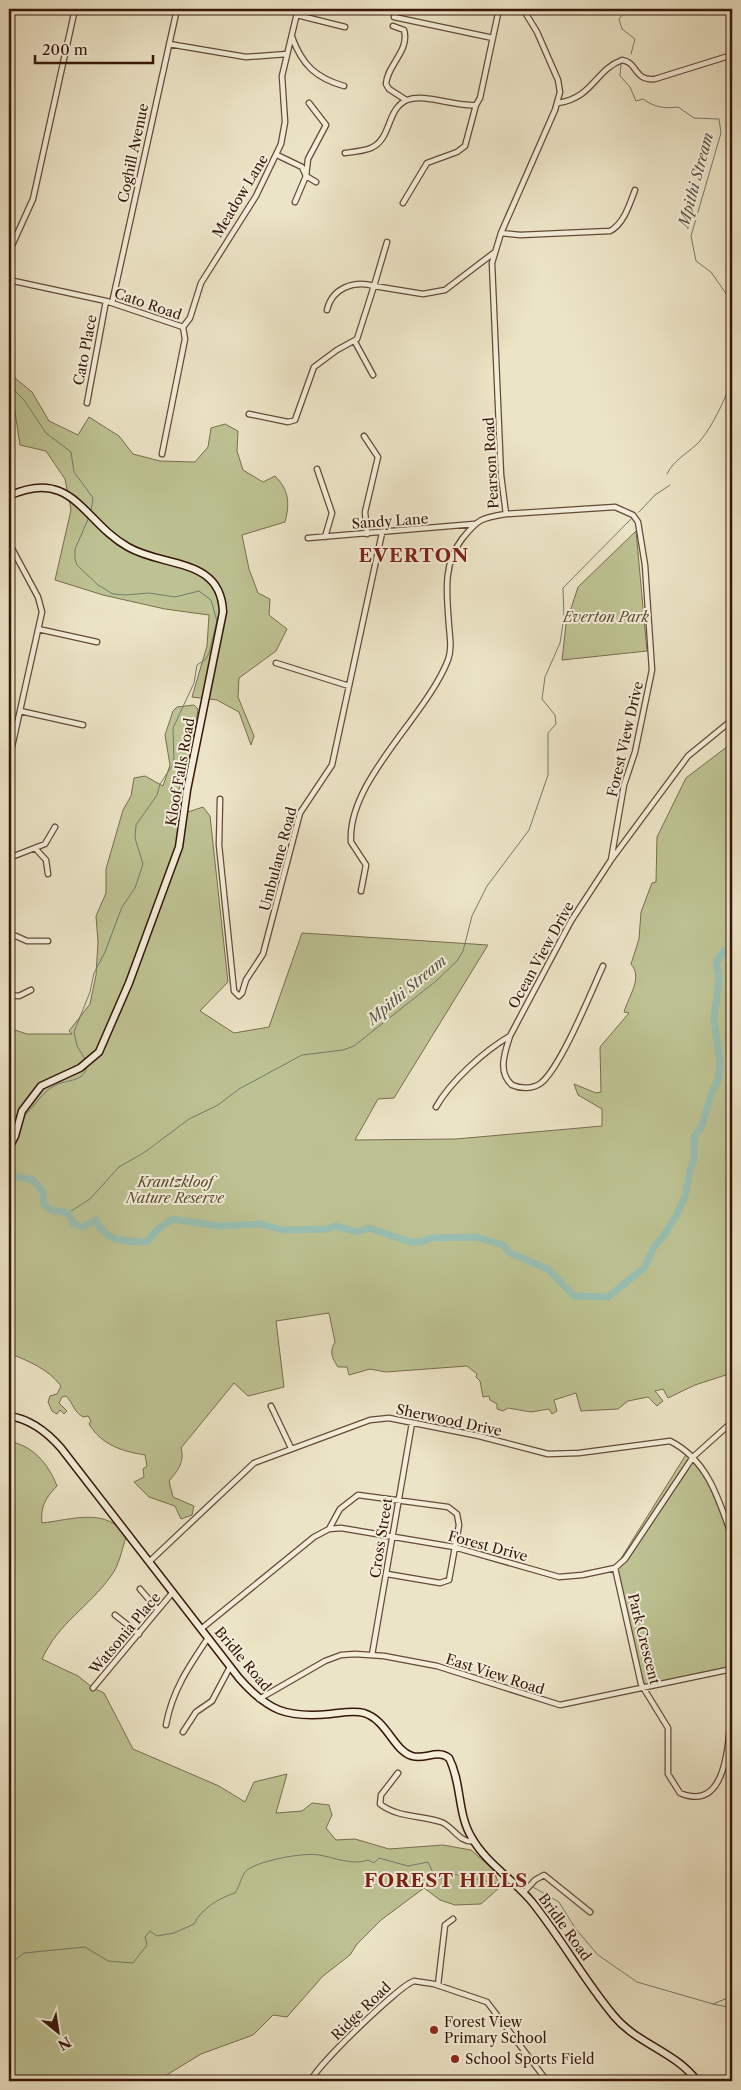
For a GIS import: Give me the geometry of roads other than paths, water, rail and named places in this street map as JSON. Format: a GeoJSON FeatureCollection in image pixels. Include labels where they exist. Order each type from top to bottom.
{"type":"FeatureCollection","features":[{"type":"Feature","properties":{"kind":"main road","name":"Kloof Falls Road"},"geometry":{"type":"LineString","coordinates":[[9,496],[23,490],[44,488],[68,496],[127,547],[208,574],[216,584],[221,598],[222,625],[187,790],[177,855],[161,892],[129,983],[99,1052],[80,1068],[41,1086],[19,1118],[15,1136],[9,1148]]}},
{"type":"Feature","properties":{"kind":"main road","name":"Bridle Road"},"geometry":{"type":"LineString","coordinates":[[9,1416],[28,1421],[51,1437],[90,1482],[230,1667],[259,1699],[274,1710],[291,1715],[364,1713],[379,1722],[406,1754],[416,1757],[446,1756],[451,1761],[464,1822],[473,1841],[524,1892],[619,2022],[632,2034],[682,2065],[697,2081]]}},
{"type":"Feature","properties":{"kind":"street"},"geometry":{"type":"LineString","coordinates":[[9,252],[33,199],[75,9]]}},
{"type":"Feature","properties":{"kind":"street","name":"Coghill Avenue"},"geometry":{"type":"LineString","coordinates":[[112,303],[177,9]]}},
{"type":"Feature","properties":{"kind":"street","name":"Meadow Lane"},"geometry":{"type":"LineString","coordinates":[[183,327],[190,318],[201,284],[256,196],[277,155],[284,134],[282,76],[298,9]]}},
{"type":"Feature","properties":{"kind":"street"},"geometry":{"type":"LineString","coordinates":[[403,204],[427,163],[457,152],[465,146],[476,105],[480,98],[498,9]]}},
{"type":"Feature","properties":{"kind":"street"},"geometry":{"type":"LineString","coordinates":[[523,9],[556,74],[560,89],[558,102],[579,97],[613,65],[622,60],[630,63],[641,78],[654,80],[732,55]]}},
{"type":"Feature","properties":{"kind":"street"},"geometry":{"type":"LineString","coordinates":[[297,16],[345,27]]}},
{"type":"Feature","properties":{"kind":"street"},"geometry":{"type":"LineString","coordinates":[[394,17],[493,38]]}},
{"type":"Feature","properties":{"kind":"street"},"geometry":{"type":"LineString","coordinates":[[393,26],[404,30],[405,36],[400,56],[388,73],[386,84],[406,100]]}},
{"type":"Feature","properties":{"kind":"street"},"geometry":{"type":"LineString","coordinates":[[292,37],[299,55],[311,71],[328,81],[344,86]]}},
{"type":"Feature","properties":{"kind":"street"},"geometry":{"type":"LineString","coordinates":[[169,44],[246,57],[287,54]]}},
{"type":"Feature","properties":{"kind":"street"},"geometry":{"type":"LineString","coordinates":[[345,153],[370,148],[379,142],[395,109],[406,100],[423,98],[458,106],[476,105]]}},
{"type":"Feature","properties":{"kind":"street","name":"Pearson Road"},"geometry":{"type":"LineString","coordinates":[[361,891],[366,865],[351,842],[351,829],[356,810],[365,787],[414,719],[449,659],[451,644],[447,603],[448,566],[459,543],[474,524],[491,516],[506,514],[501,475],[498,360],[492,268],[501,233],[558,102]]}},
{"type":"Feature","properties":{"kind":"street"},"geometry":{"type":"LineString","coordinates":[[295,202],[306,176],[308,159],[326,125],[309,103]]}},
{"type":"Feature","properties":{"kind":"street"},"geometry":{"type":"LineString","coordinates":[[277,155],[302,167],[306,176],[316,182]]}},
{"type":"Feature","properties":{"kind":"street"},"geometry":{"type":"LineString","coordinates":[[501,233],[520,235],[610,231],[617,226],[624,216],[635,190]]}},
{"type":"Feature","properties":{"kind":"street"},"geometry":{"type":"LineString","coordinates":[[373,375],[355,342],[387,242]]}},
{"type":"Feature","properties":{"kind":"street"},"geometry":{"type":"LineString","coordinates":[[327,310],[332,298],[344,288],[357,283],[423,294],[445,290],[495,252]]}},
{"type":"Feature","properties":{"kind":"street","name":"Cato Road"},"geometry":{"type":"LineString","coordinates":[[9,280],[106,301],[183,327],[185,339],[162,454]]}},
{"type":"Feature","properties":{"kind":"street","name":"Cato Place"},"geometry":{"type":"LineString","coordinates":[[87,403],[106,301]]}},
{"type":"Feature","properties":{"kind":"street"},"geometry":{"type":"LineString","coordinates":[[249,414],[288,422],[295,420],[314,367],[343,346],[355,342]]}},
{"type":"Feature","properties":{"kind":"street"},"geometry":{"type":"LineString","coordinates":[[364,436],[378,457],[365,512],[367,534]]}},
{"type":"Feature","properties":{"kind":"street"},"geometry":{"type":"LineString","coordinates":[[317,469],[332,513],[325,537]]}},
{"type":"Feature","properties":{"kind":"street","name":"Forest View Drive"},"geometry":{"type":"LineString","coordinates":[[506,514],[615,507],[634,515],[638,522],[645,565],[652,670],[635,752],[624,786],[611,860]]}},
{"type":"Feature","properties":{"kind":"street","name":"Sandy Lane"},"geometry":{"type":"LineString","coordinates":[[308,538],[474,524]]}},
{"type":"Feature","properties":{"kind":"street","name":"Umbulane Road"},"geometry":{"type":"LineString","coordinates":[[220,800],[219,845],[223,888],[234,991],[239,996],[242,993],[246,980],[263,954],[300,813],[332,765],[382,533]]}},
{"type":"Feature","properties":{"kind":"street"},"geometry":{"type":"LineString","coordinates":[[9,543],[41,604],[38,629],[9,760]]}},
{"type":"Feature","properties":{"kind":"street"},"geometry":{"type":"LineString","coordinates":[[38,629],[97,642]]}},
{"type":"Feature","properties":{"kind":"street"},"geometry":{"type":"LineString","coordinates":[[276,663],[349,686]]}},
{"type":"Feature","properties":{"kind":"street"},"geometry":{"type":"LineString","coordinates":[[20,711],[83,725]]}},
{"type":"Feature","properties":{"kind":"street","name":"Ocean View Drive"},"geometry":{"type":"LineString","coordinates":[[603,966],[570,1037],[552,1069],[540,1085],[516,1087],[505,1078],[504,1055],[510,1036],[571,921],[611,860],[688,756],[732,720]]}},
{"type":"Feature","properties":{"kind":"street"},"geometry":{"type":"LineString","coordinates":[[9,858],[48,842],[55,827]]}},
{"type":"Feature","properties":{"kind":"street"},"geometry":{"type":"LineString","coordinates":[[35,848],[46,860],[48,874]]}},
{"type":"Feature","properties":{"kind":"street"},"geometry":{"type":"LineString","coordinates":[[9,896],[9,906]]}},
{"type":"Feature","properties":{"kind":"street"},"geometry":{"type":"LineString","coordinates":[[9,933],[27,941],[48,941]]}},
{"type":"Feature","properties":{"kind":"street"},"geometry":{"type":"LineString","coordinates":[[9,995],[25,994],[31,990]]}},
{"type":"Feature","properties":{"kind":"street"},"geometry":{"type":"LineString","coordinates":[[436,1108],[449,1088],[494,1046],[510,1036]]}},
{"type":"Feature","properties":{"kind":"street"},"geometry":{"type":"LineString","coordinates":[[271,1406],[291,1448]]}},
{"type":"Feature","properties":{"kind":"street","name":"Sherwood Drive"},"geometry":{"type":"LineString","coordinates":[[150,1561],[247,1468],[261,1459],[370,1420],[389,1418],[479,1436],[548,1454],[579,1453],[662,1441],[677,1445],[693,1457]]}},
{"type":"Feature","properties":{"kind":"street"},"geometry":{"type":"LineString","coordinates":[[615,1568],[625,1560],[693,1457],[732,1422]]}},
{"type":"Feature","properties":{"kind":"street","name":"Cross Street"},"geometry":{"type":"LineString","coordinates":[[372,1655],[412,1423]]}},
{"type":"Feature","properties":{"kind":"street"},"geometry":{"type":"LineString","coordinates":[[693,1457],[714,1486],[732,1537]]}},
{"type":"Feature","properties":{"kind":"street"},"geometry":{"type":"LineString","coordinates":[[202,1629],[308,1542],[329,1529],[340,1509],[358,1495],[454,1510],[460,1525],[454,1547],[451,1575],[445,1582],[387,1574]]}},
{"type":"Feature","properties":{"kind":"street","name":"Forest Drive"},"geometry":{"type":"LineString","coordinates":[[329,1529],[341,1528],[454,1547],[559,1577],[582,1575],[615,1568]]}},
{"type":"Feature","properties":{"kind":"street","name":"Park Crescent"},"geometry":{"type":"LineString","coordinates":[[615,1568],[642,1688],[668,1728],[668,1774],[671,1782],[680,1792],[694,1797],[709,1793],[715,1788],[721,1776],[732,1705]]}},
{"type":"Feature","properties":{"kind":"street"},"geometry":{"type":"LineString","coordinates":[[140,1589],[158,1610]]}},
{"type":"Feature","properties":{"kind":"street","name":"Watsonia Place"},"geometry":{"type":"LineString","coordinates":[[94,1688],[173,1592]]}},
{"type":"Feature","properties":{"kind":"street"},"geometry":{"type":"LineString","coordinates":[[114,1615],[139,1634]]}},
{"type":"Feature","properties":{"kind":"street"},"geometry":{"type":"LineString","coordinates":[[166,1725],[171,1702],[178,1685],[208,1638]]}},
{"type":"Feature","properties":{"kind":"street","name":"East View Road"},"geometry":{"type":"LineString","coordinates":[[259,1699],[332,1658],[355,1654],[437,1666],[560,1705],[732,1669]]}},
{"type":"Feature","properties":{"kind":"street"},"geometry":{"type":"LineString","coordinates":[[183,1732],[196,1712],[212,1701],[230,1667]]}},
{"type":"Feature","properties":{"kind":"street"},"geometry":{"type":"LineString","coordinates":[[398,1773],[381,1795],[380,1804],[405,1816],[442,1822],[463,1840],[473,1841]]}},
{"type":"Feature","properties":{"kind":"street"},"geometry":{"type":"LineString","coordinates":[[524,1892],[535,1880],[544,1875],[590,1912]]}},
{"type":"Feature","properties":{"kind":"street"},"geometry":{"type":"LineString","coordinates":[[438,1985],[445,1925],[453,1919]]}},
{"type":"Feature","properties":{"kind":"street","name":"Ridge Road"},"geometry":{"type":"LineString","coordinates":[[311,2081],[320,2066],[404,1986],[414,1981],[438,1985],[487,2002],[498,2014],[547,2081]]}},
{"type":"Feature","properties":{"kind":"waterway","name":"Mpithi Stream"},"geometry":{"type":"LineString","coordinates":[[625,9],[626,11],[619,19],[622,29],[635,39],[631,54]]}},
{"type":"Feature","properties":{"kind":"waterway","name":"Mpithi Stream"},"geometry":{"type":"LineString","coordinates":[[621,64],[620,76],[630,87],[636,101],[643,99],[659,107],[678,107],[694,118],[719,119],[721,133],[691,236],[696,261],[711,272],[732,302]]}},
{"type":"Feature","properties":{"kind":"waterway","name":"Mpithi Stream"},"geometry":{"type":"LineString","coordinates":[[667,474],[673,464],[696,445],[710,427],[732,382]]}},
{"type":"Feature","properties":{"kind":"waterway"},"geometry":{"type":"LineString","coordinates":[[9,385],[24,400],[46,433],[71,452],[74,472],[93,498],[91,511]]}},
{"type":"Feature","properties":{"kind":"waterway","name":"Mpithi Stream"},"geometry":{"type":"LineString","coordinates":[[639,512],[655,495],[670,485]]}},
{"type":"Feature","properties":{"kind":"waterway"},"geometry":{"type":"LineString","coordinates":[[85,1059],[77,1046],[74,1032],[90,992],[94,973],[105,952],[122,907],[135,888],[143,864],[135,838],[136,825],[157,795],[160,784],[174,763],[173,728],[194,683],[197,665],[206,659],[209,653],[217,621],[211,600],[199,591],[175,597],[149,593],[125,595],[113,594],[98,585],[77,565],[75,559],[75,549],[89,517]]}},
{"type":"Feature","properties":{"kind":"waterway","name":"Mpithi Stream"},"geometry":{"type":"LineString","coordinates":[[68,1213],[90,1199],[119,1167],[145,1152],[189,1119],[218,1105],[239,1089],[302,1055],[343,1050],[354,1046],[436,981],[457,961],[463,951],[472,916],[487,886],[529,830],[548,775],[548,733],[556,724],[555,715],[542,699],[545,677],[560,643],[564,617],[563,588],[632,518]]}},
{"type":"Feature","properties":{"kind":"waterway"},"geometry":{"type":"LineString","coordinates":[[9,1175],[33,1180],[43,1192],[44,1205],[51,1210],[68,1213],[74,1224],[83,1227],[96,1220],[105,1233],[124,1241],[147,1242],[157,1230],[172,1219],[219,1226],[261,1224],[282,1230],[327,1229],[335,1226],[357,1232],[369,1228],[410,1242],[422,1242],[430,1238],[476,1237],[503,1245],[510,1253],[548,1269],[574,1296],[608,1297],[645,1267],[654,1247],[663,1237],[676,1216],[685,1196],[694,1160],[694,1137],[701,1128],[712,1092],[718,1080],[720,1064],[714,1018],[719,979],[716,963],[724,951],[732,947]]}},
{"type":"Feature","properties":{"kind":"waterway"},"geometry":{"type":"LineString","coordinates":[[22,1118],[51,1088],[60,1083],[75,1080],[83,1075],[87,1065]]}},
{"type":"Feature","properties":{"kind":"waterway"},"geometry":{"type":"LineString","coordinates":[[9,1118],[18,1118]]}},
{"type":"Feature","properties":{"kind":"waterway"},"geometry":{"type":"LineString","coordinates":[[9,1965],[24,1953],[85,1947],[108,1961],[133,1963],[147,1945],[145,1937],[150,1931],[157,1936],[174,1933],[194,1924],[211,1905],[235,1893],[245,1872],[250,1868],[258,1864],[292,1856],[312,1854],[350,1862],[368,1860],[374,1863],[379,1858],[408,1866],[428,1862],[435,1877],[440,1879],[454,1874],[513,1887]]}},
{"type":"Feature","properties":{"kind":"waterway"},"geometry":{"type":"LineString","coordinates":[[533,1887],[559,1902],[575,1928],[598,1955],[637,1982],[713,2004],[730,1997],[732,1993]]}},
{"type":"Feature","properties":{"kind":"waterway"},"geometry":{"type":"LineString","coordinates":[[713,2004],[732,2008]]}},
{"type":"Feature","properties":{"kind":"place","name":"Forest View Primary School"},"geometry":{"type":"Point","coordinates":[434,2030]}},
{"type":"Feature","properties":{"kind":"place","name":"School Sports Field"},"geometry":{"type":"Point","coordinates":[455,2059]}},
{"type":"Feature","properties":{"kind":"district","name":"EVERTON"},"geometry":{"type":"Point","coordinates":[414,555]}},
{"type":"Feature","properties":{"kind":"district","name":"FOREST HILLS"},"geometry":{"type":"Point","coordinates":[446,1880]}},
{"type":"Feature","properties":{"kind":"park label","name":"Everton Park"},"geometry":{"type":"Point","coordinates":[606,617]}},
{"type":"Feature","properties":{"kind":"park label","name":"Krantzkloof Nature Reserve"},"geometry":{"type":"Point","coordinates":[175,1190]}}]}
